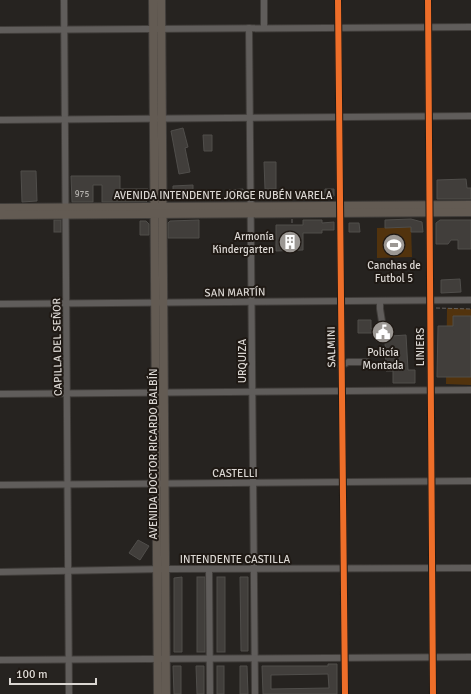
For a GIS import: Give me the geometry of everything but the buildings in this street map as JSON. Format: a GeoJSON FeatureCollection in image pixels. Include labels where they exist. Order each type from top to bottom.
{"type":"FeatureCollection","features":[{"type":"Feature","properties":{"kind":"main road"},"geometry":{"type":"LineString","coordinates":[[153,0],[157,29]]}},
{"type":"Feature","properties":{"kind":"main road"},"geometry":{"type":"LineString","coordinates":[[157,29],[161,0]]}},
{"type":"Feature","properties":{"kind":"main road","name":"AVENIDA DOCTOR RICARDO BALBÍN"},"geometry":{"type":"LineString","coordinates":[[157,29],[159,303],[155,393],[160,484],[162,659],[166,694]]}},
{"type":"Feature","properties":{"kind":"main road","name":"AVENIDA INTENDENTE JORGE RUBÉN VARELA"},"geometry":{"type":"LineString","coordinates":[[430,209],[471,205]]}},
{"type":"Feature","properties":{"kind":"main road","name":"AVENIDA INTENDENTE JORGE RUBÉN VARELA"},"geometry":{"type":"LineString","coordinates":[[0,208],[66,212]]}},
{"type":"Feature","properties":{"kind":"main road","name":"AVENIDA INTENDENTE JORGE RUBÉN VARELA"},"geometry":{"type":"LineString","coordinates":[[0,215],[66,212],[340,209],[430,209],[471,212]]}},
{"type":"Feature","properties":{"kind":"main road","name":"AVENIDA DOCTOR RICARDO BALBÍN"},"geometry":{"type":"LineString","coordinates":[[159,303],[164,393],[160,484]]}},
{"type":"Feature","properties":{"kind":"main road","name":"AVENIDA DOCTOR RICARDO BALBÍN"},"geometry":{"type":"LineString","coordinates":[[158,694],[162,659]]}},
{"type":"Feature","properties":{"kind":"street","name":"CAPILLA DEL SEÑOR"},"geometry":{"type":"LineString","coordinates":[[64,0],[69,694]]}},
{"type":"Feature","properties":{"kind":"street"},"geometry":{"type":"LineString","coordinates":[[264,0],[264,28]]}},
{"type":"Feature","properties":{"kind":"street","name":"SALMINI"},"geometry":{"type":"LineString","coordinates":[[338,0],[345,694]]}},
{"type":"Feature","properties":{"kind":"street","name":"LINIERS"},"geometry":{"type":"LineString","coordinates":[[428,0],[433,694]]}},
{"type":"Feature","properties":{"kind":"street"},"geometry":{"type":"LineString","coordinates":[[0,30],[471,27]]}},
{"type":"Feature","properties":{"kind":"street","name":"URQUIZA"},"geometry":{"type":"LineString","coordinates":[[249,28],[255,694]]}},
{"type":"Feature","properties":{"kind":"street"},"geometry":{"type":"LineString","coordinates":[[0,120],[471,116]]}},
{"type":"Feature","properties":{"kind":"street","name":"SAN MARTÍN"},"geometry":{"type":"LineString","coordinates":[[0,304],[471,300]]}},
{"type":"Feature","properties":{"kind":"street"},"geometry":{"type":"LineString","coordinates":[[380,301],[383,328]]}},
{"type":"Feature","properties":{"kind":"street"},"geometry":{"type":"LineString","coordinates":[[341,366],[348,362],[367,362]]}},
{"type":"Feature","properties":{"kind":"street"},"geometry":{"type":"LineString","coordinates":[[0,394],[471,390]]}},
{"type":"Feature","properties":{"kind":"street","name":"CASTELLI"},"geometry":{"type":"LineString","coordinates":[[0,485],[471,481]]}},
{"type":"Feature","properties":{"kind":"street","name":"INTENDENTE CASTILLA"},"geometry":{"type":"LineString","coordinates":[[0,572],[209,569],[471,568]]}},
{"type":"Feature","properties":{"kind":"street"},"geometry":{"type":"LineString","coordinates":[[209,569],[210,694]]}},
{"type":"Feature","properties":{"kind":"street"},"geometry":{"type":"LineString","coordinates":[[0,660],[471,657]]}},
{"type":"Feature","properties":{"kind":"path"},"geometry":{"type":"LineString","coordinates":[[435,308],[471,308]]}},
{"type":"Feature","properties":{"kind":"shaded area","name":"Canchas de Futbol 5"},"geometry":{"type":"Polygon","coordinates":[[[411,227],[412,257],[377,258],[377,228],[411,227]]]}},
{"type":"Feature","properties":{"kind":"shaded area"},"geometry":{"type":"Polygon","coordinates":[[[447,308],[471,309],[471,385],[446,384],[447,308]]]}},
{"type":"Feature","properties":{"kind":"cycle path"},"geometry":{"type":"LineString","coordinates":[[338,0],[345,694]]}},
{"type":"Feature","properties":{"kind":"cycle path"},"geometry":{"type":"LineString","coordinates":[[428,0],[433,694]]}},
{"type":"Feature","properties":{"kind":"place","name":"Armonía Kindergarten"},"geometry":{"type":"Point","coordinates":[290,242]}},
{"type":"Feature","properties":{"kind":"place","name":"Canchas de Futbol 5"},"geometry":{"type":"Point","coordinates":[394,245]}},
{"type":"Feature","properties":{"kind":"place","name":"Policía Montada"},"geometry":{"type":"Point","coordinates":[383,332]}}]}
